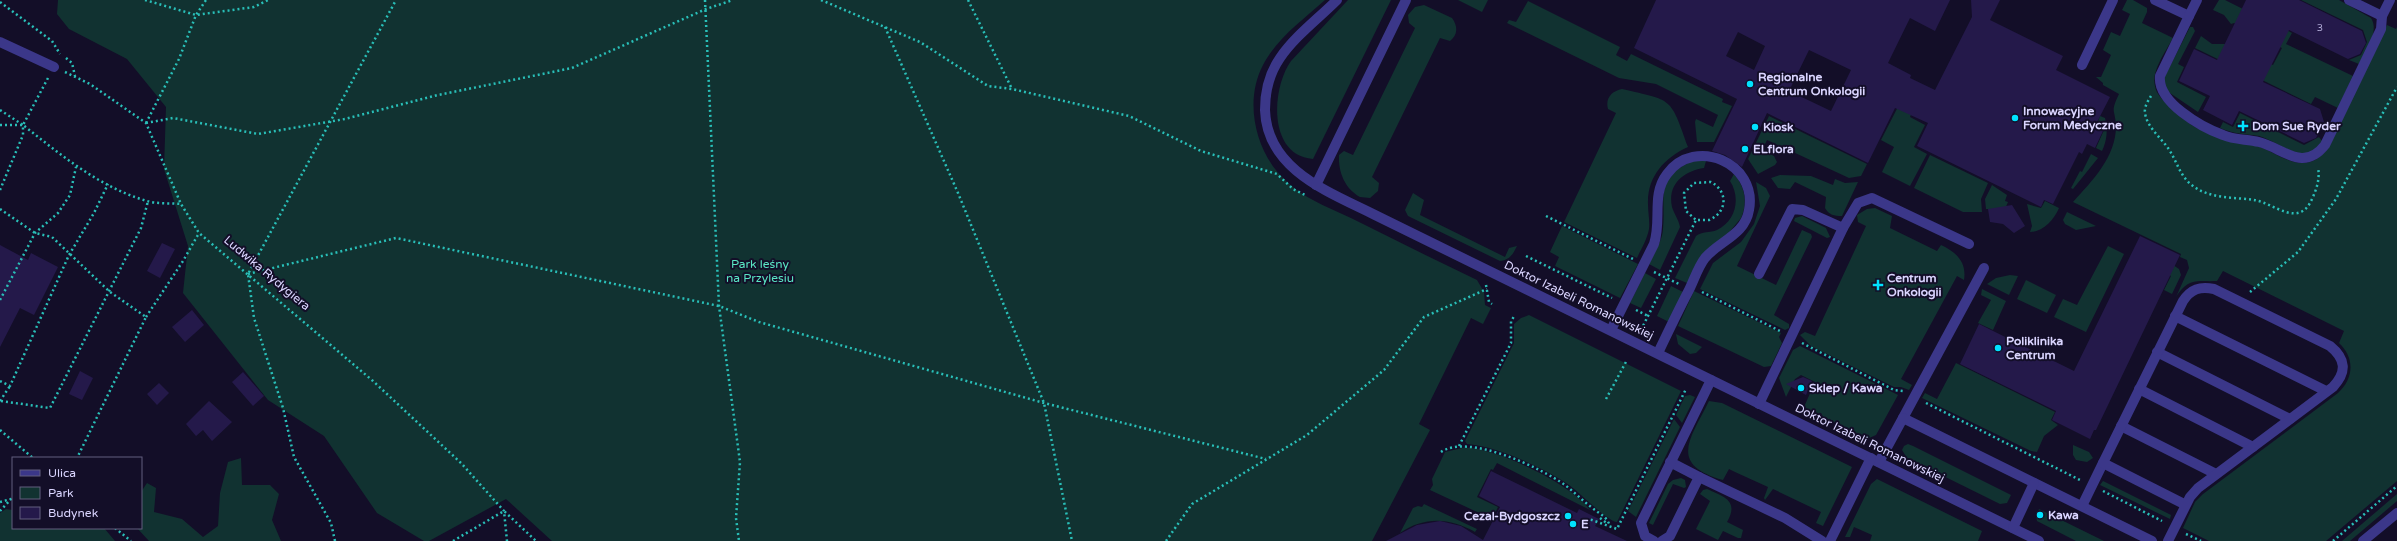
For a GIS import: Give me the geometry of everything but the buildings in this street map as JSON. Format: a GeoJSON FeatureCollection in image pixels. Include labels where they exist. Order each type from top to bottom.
{"type":"FeatureCollection","features":[{"type":"Feature","properties":{"kind":"street","name":"Doktor Izabeli Romanowskiej"},"geometry":{"type":"LineString","coordinates":[[1337,0],[1280,58],[1271,73],[1266,92],[1266,119],[1270,135],[1277,149],[1293,169],[1316,185],[2040,541]]}},
{"type":"Feature","properties":{"kind":"street"},"geometry":{"type":"LineString","coordinates":[[1316,185],[1406,0]]}},
{"type":"Feature","properties":{"kind":"street"},"geometry":{"type":"LineString","coordinates":[[2082,65],[2113,0]]}},
{"type":"Feature","properties":{"kind":"street"},"geometry":{"type":"LineString","coordinates":[[2155,0],[2189,16]]}},
{"type":"Feature","properties":{"kind":"street"},"geometry":{"type":"LineString","coordinates":[[2197,0],[2160,76],[2160,88],[2169,100],[2192,120],[2222,135],[2260,142],[2296,158],[2314,156],[2320,152],[2330,135],[2381,29],[2382,16],[2390,0]]}},
{"type":"Feature","properties":{"kind":"street"},"geometry":{"type":"LineString","coordinates":[[2350,0],[2382,16]]}},
{"type":"Feature","properties":{"kind":"street"},"geometry":{"type":"LineString","coordinates":[[1,42],[54,67]]}},
{"type":"Feature","properties":{"kind":"street"},"geometry":{"type":"LineString","coordinates":[[1611,330],[1657,236],[1657,196],[1666,174],[1677,164],[1690,157],[1710,155],[1723,160],[1736,167],[1747,182],[1750,196],[1749,210],[1744,223],[1735,234],[1705,259],[1658,353]]}},
{"type":"Feature","properties":{"kind":"street"},"geometry":{"type":"LineString","coordinates":[[1760,404],[1843,228],[1858,203],[1872,198],[1969,244]]}},
{"type":"Feature","properties":{"kind":"street"},"geometry":{"type":"LineString","coordinates":[[1759,274],[1792,209],[1803,210],[1843,228]]}},
{"type":"Feature","properties":{"kind":"street"},"geometry":{"type":"LineString","coordinates":[[1830,541],[1875,460],[1903,418],[1984,268]]}},
{"type":"Feature","properties":{"kind":"street"},"geometry":{"type":"LineString","coordinates":[[2082,506],[2157,352],[2188,293],[2204,287],[2214,289],[2330,346],[2339,353],[2343,361],[2344,371],[2340,379],[2290,419],[2198,488],[2186,505],[2168,541]]}},
{"type":"Feature","properties":{"kind":"street"},"geometry":{"type":"LineString","coordinates":[[2175,316],[2326,391]]}},
{"type":"Feature","properties":{"kind":"street"},"geometry":{"type":"LineString","coordinates":[[2157,352],[2290,419]]}},
{"type":"Feature","properties":{"kind":"street"},"geometry":{"type":"LineString","coordinates":[[1654,541],[1644,536],[1641,523],[1712,380]]}},
{"type":"Feature","properties":{"kind":"street"},"geometry":{"type":"LineString","coordinates":[[2139,389],[2253,446]]}},
{"type":"Feature","properties":{"kind":"street"},"geometry":{"type":"LineString","coordinates":[[1903,418],[2152,541]]}},
{"type":"Feature","properties":{"kind":"street"},"geometry":{"type":"LineString","coordinates":[[2121,426],[2216,474]]}},
{"type":"Feature","properties":{"kind":"street"},"geometry":{"type":"LineString","coordinates":[[1670,462],[1785,518],[1822,541]]}},
{"type":"Feature","properties":{"kind":"street"},"geometry":{"type":"LineString","coordinates":[[2103,463],[2186,505]]}},
{"type":"Feature","properties":{"kind":"street"},"geometry":{"type":"LineString","coordinates":[[1662,541],[1670,536],[1699,477]]}},
{"type":"Feature","properties":{"kind":"street"},"geometry":{"type":"LineString","coordinates":[[2013,528],[2034,483]]}},
{"type":"Feature","properties":{"kind":"street"},"geometry":{"type":"LineString","coordinates":[[2363,541],[2397,513]]}},
{"type":"Feature","properties":{"kind":"path"},"geometry":{"type":"LineString","coordinates":[[145,0],[196,15],[254,7],[268,0]]}},
{"type":"Feature","properties":{"kind":"path"},"geometry":{"type":"LineString","coordinates":[[146,123],[179,59],[196,15],[206,0]]}},
{"type":"Feature","properties":{"kind":"path"},"geometry":{"type":"LineString","coordinates":[[335,541],[331,523],[294,457],[283,408],[254,318],[248,274],[328,122],[396,0]]}},
{"type":"Feature","properties":{"kind":"path"},"geometry":{"type":"LineString","coordinates":[[705,0],[719,306],[740,462],[736,518],[739,541]]}},
{"type":"Feature","properties":{"kind":"path"},"geometry":{"type":"LineString","coordinates":[[146,123],[173,118],[258,134],[328,122],[438,95],[572,68],[706,9],[733,0]]}},
{"type":"Feature","properties":{"kind":"path"},"geometry":{"type":"LineString","coordinates":[[821,0],[920,42],[988,86],[1012,88],[1129,116],[1201,151],[1276,174],[1299,193],[1310,197]]}},
{"type":"Feature","properties":{"kind":"path"},"geometry":{"type":"LineString","coordinates":[[968,0],[1012,88]]}},
{"type":"Feature","properties":{"kind":"path"},"geometry":{"type":"LineString","coordinates":[[0,2],[52,41],[59,53],[72,63],[75,76]]}},
{"type":"Feature","properties":{"kind":"path"},"geometry":{"type":"LineString","coordinates":[[886,27],[958,193],[1044,403],[1072,541]]}},
{"type":"Feature","properties":{"kind":"path"},"geometry":{"type":"LineString","coordinates":[[0,190],[23,135],[23,125],[54,67]]}},
{"type":"Feature","properties":{"kind":"path","name":"Ludwika Rydygiera"},"geometry":{"type":"LineString","coordinates":[[54,67],[75,76],[124,106],[146,123],[181,204],[199,233],[373,381],[461,463],[504,511],[536,541]]}},
{"type":"Feature","properties":{"kind":"path"},"geometry":{"type":"LineString","coordinates":[[2240,301],[2298,252],[2336,199],[2397,87]]}},
{"type":"Feature","properties":{"kind":"path"},"geometry":{"type":"LineString","coordinates":[[2160,88],[2155,91],[2147,104],[2145,112],[2147,120],[2169,149],[2182,175],[2193,186],[2208,194],[2222,198],[2259,201],[2287,212],[2297,213],[2308,208],[2317,188],[2319,172],[2314,156]]}},
{"type":"Feature","properties":{"kind":"path"},"geometry":{"type":"LineString","coordinates":[[0,110],[23,125],[76,168],[108,184],[148,201],[181,204]]}},
{"type":"Feature","properties":{"kind":"path"},"geometry":{"type":"LineString","coordinates":[[0,125],[23,125]]}},
{"type":"Feature","properties":{"kind":"path"},"geometry":{"type":"LineString","coordinates":[[0,300],[35,233],[58,213],[70,195],[76,168]]}},
{"type":"Feature","properties":{"kind":"path"},"geometry":{"type":"LineString","coordinates":[[1694,182],[1711,182],[1723,194],[1724,202],[1722,210],[1709,220],[1696,220],[1686,211],[1684,193],[1694,182]]}},
{"type":"Feature","properties":{"kind":"path"},"geometry":{"type":"LineString","coordinates":[[108,184],[94,213],[69,255],[10,386],[0,401],[50,408],[110,292],[141,228],[148,201]]}},
{"type":"Feature","properties":{"kind":"path"},"geometry":{"type":"LineString","coordinates":[[0,209],[35,233],[52,237],[69,255],[110,292],[146,317]]}},
{"type":"Feature","properties":{"kind":"path"},"geometry":{"type":"LineString","coordinates":[[1546,216],[1667,278],[1792,337],[1894,390],[1904,392],[2201,541]]}},
{"type":"Feature","properties":{"kind":"path"},"geometry":{"type":"LineString","coordinates":[[1641,330],[1696,220]]}},
{"type":"Feature","properties":{"kind":"path"},"geometry":{"type":"LineString","coordinates":[[77,457],[146,317],[183,261],[199,233]]}},
{"type":"Feature","properties":{"kind":"path"},"geometry":{"type":"LineString","coordinates":[[248,274],[396,238],[719,306],[759,322],[1044,403],[1266,459]]}},
{"type":"Feature","properties":{"kind":"path"},"geometry":{"type":"LineString","coordinates":[[1526,256],[1648,316]]}},
{"type":"Feature","properties":{"kind":"path"},"geometry":{"type":"LineString","coordinates":[[1166,541],[1192,504],[1307,435],[1384,370],[1424,316],[1487,289]]}},
{"type":"Feature","properties":{"kind":"path"},"geometry":{"type":"LineString","coordinates":[[1459,446],[1511,343],[1511,321],[1515,315]]}},
{"type":"Feature","properties":{"kind":"path"},"geometry":{"type":"LineString","coordinates":[[1606,399],[1627,360]]}},
{"type":"Feature","properties":{"kind":"path"},"geometry":{"type":"LineString","coordinates":[[0,381],[10,386]]}},
{"type":"Feature","properties":{"kind":"path"},"geometry":{"type":"LineString","coordinates":[[1588,522],[1589,519],[1617,529],[1686,389]]}},
{"type":"Feature","properties":{"kind":"path"},"geometry":{"type":"LineString","coordinates":[[0,430],[32,457]]}},
{"type":"Feature","properties":{"kind":"path"},"geometry":{"type":"LineString","coordinates":[[1441,452],[1447,448],[1472,446],[1503,454],[1558,481],[1602,514],[1610,526]]}},
{"type":"Feature","properties":{"kind":"path"},"geometry":{"type":"LineString","coordinates":[[2333,541],[2397,486]]}},
{"type":"Feature","properties":{"kind":"path"},"geometry":{"type":"LineString","coordinates":[[0,502],[12,498]]}},
{"type":"Feature","properties":{"kind":"path"},"geometry":{"type":"LineString","coordinates":[[0,511],[12,499]]}},
{"type":"Feature","properties":{"kind":"path"},"geometry":{"type":"LineString","coordinates":[[453,541],[504,511],[507,541]]}},
{"type":"Feature","properties":{"kind":"path"},"geometry":{"type":"LineString","coordinates":[[1600,518],[1610,526]]}},
{"type":"Feature","properties":{"kind":"path"},"geometry":{"type":"LineString","coordinates":[[116,529],[131,541]]}},
{"type":"Feature","properties":{"kind":"green space","name":"Park leśny na Przylesiu"},"geometry":{"type":"Polygon","coordinates":[[[58,0],[1325,0],[1291,30],[1276,46],[1263,65],[1257,79],[1254,94],[1255,124],[1265,154],[1273,167],[1299,192],[1477,280],[1484,292],[1485,305],[1491,308],[1483,324],[1471,318],[1419,424],[1430,430],[1372,541],[552,541],[506,499],[429,541],[424,541],[377,513],[324,436],[268,400],[183,293],[188,246],[164,169],[166,107],[127,59],[69,29],[57,14],[58,0]]]}},
{"type":"Feature","properties":{"kind":"green space"},"geometry":{"type":"Polygon","coordinates":[[[1348,0],[1391,0],[1313,159],[1298,155],[1288,146],[1281,134],[1278,119],[1277,104],[1284,73],[1291,61],[1348,0]]]}},
{"type":"Feature","properties":{"kind":"green space"},"geometry":{"type":"Polygon","coordinates":[[[1458,0],[1488,0],[1482,12],[1458,0]]]}},
{"type":"Feature","properties":{"kind":"green space"},"geometry":{"type":"Polygon","coordinates":[[[2127,0],[2133,0],[2147,8],[2147,12],[2142,23],[2173,38],[2160,61],[2155,74],[2154,80],[2156,89],[2162,99],[2181,117],[2202,130],[2212,134],[2246,142],[2297,163],[2307,163],[2313,161],[2326,151],[2387,25],[2396,29],[2397,27],[2397,481],[2326,541],[2209,541],[2183,528],[2195,502],[2203,494],[2338,393],[2350,375],[2350,361],[2348,355],[2339,343],[2344,331],[2223,271],[2217,281],[2199,281],[2189,283],[2176,297],[2189,268],[2187,260],[2180,257],[2181,254],[2073,202],[2102,168],[2112,148],[2115,137],[2116,126],[2114,108],[2119,94],[2103,85],[2103,83],[2096,77],[2101,77],[2111,55],[2103,50],[2111,32],[2120,36],[2130,14],[2122,10],[2127,0]]]}},
{"type":"Feature","properties":{"kind":"green space"},"geometry":{"type":"Polygon","coordinates":[[[2219,0],[2225,0],[2253,14],[2245,28],[2234,23],[2231,24],[2224,15],[2213,10],[2219,0]]]}},
{"type":"Feature","properties":{"kind":"green space"},"geometry":{"type":"Polygon","coordinates":[[[2301,0],[2339,0],[2371,18],[2374,29],[2373,35],[2359,64],[2349,60],[2361,55],[2367,42],[2363,30],[2301,0]]]}},
{"type":"Feature","properties":{"kind":"green space"},"geometry":{"type":"Polygon","coordinates":[[[1528,1],[1620,47],[1616,55],[1627,61],[1631,54],[1723,99],[1722,102],[1732,106],[1714,142],[1697,142],[1695,122],[1696,119],[1713,127],[1718,115],[1656,84],[1619,78],[1507,23],[1509,20],[1516,22],[1528,1]]]}},
{"type":"Feature","properties":{"kind":"green space"},"geometry":{"type":"Polygon","coordinates":[[[1424,5],[1452,18],[1456,27],[1455,36],[1450,41],[1440,38],[1372,177],[1379,183],[1378,191],[1370,198],[1360,197],[1346,185],[1341,174],[1339,155],[1344,151],[1353,155],[1415,28],[1409,23],[1408,15],[1415,7],[1424,5]]]}},
{"type":"Feature","properties":{"kind":"green space"},"geometry":{"type":"Polygon","coordinates":[[[2279,26],[2292,33],[2286,44],[2353,76],[2338,108],[2315,97],[2311,104],[2254,76],[2262,60],[2273,65],[2282,48],[2271,43],[2279,26]]]}},
{"type":"Feature","properties":{"kind":"green space"},"geometry":{"type":"Polygon","coordinates":[[[2190,27],[2193,27],[2195,31],[2178,64],[2184,67],[2177,82],[2206,97],[2198,112],[2167,91],[2164,78],[2190,27]]]}},
{"type":"Feature","properties":{"kind":"green space"},"geometry":{"type":"Polygon","coordinates":[[[2201,36],[2212,44],[2225,44],[2228,64],[2195,48],[2201,36]]]}},
{"type":"Feature","properties":{"kind":"green space"},"geometry":{"type":"Polygon","coordinates":[[[1622,89],[1661,99],[1667,103],[1673,109],[1688,147],[1671,157],[1665,163],[1654,177],[1650,185],[1648,194],[1649,229],[1637,258],[1564,222],[1616,113],[1608,109],[1608,98],[1615,91],[1622,89]]]}},
{"type":"Feature","properties":{"kind":"green space"},"geometry":{"type":"Polygon","coordinates":[[[1903,97],[1916,104],[1910,117],[1925,125],[1914,147],[1927,154],[1910,186],[1882,172],[1894,147],[1881,140],[1903,97]]]}},
{"type":"Feature","properties":{"kind":"green space"},"geometry":{"type":"Polygon","coordinates":[[[2240,113],[2304,145],[2319,137],[2322,141],[2316,149],[2309,153],[2301,153],[2292,151],[2259,136],[2235,133],[2220,128],[2223,122],[2233,127],[2240,113]]]}},
{"type":"Feature","properties":{"kind":"green space"},"geometry":{"type":"Polygon","coordinates":[[[1769,116],[1867,164],[1861,176],[1849,178],[1767,140],[1762,150],[1774,156],[1777,162],[1775,165],[1758,174],[1748,159],[1769,116]]]}},
{"type":"Feature","properties":{"kind":"green space"},"geometry":{"type":"Polygon","coordinates":[[[2100,116],[2105,118],[2107,131],[2102,151],[2096,148],[2104,130],[2096,126],[2100,116]]]}},
{"type":"Feature","properties":{"kind":"green space"},"geometry":{"type":"Polygon","coordinates":[[[2091,154],[2098,158],[2073,189],[2071,188],[2080,171],[2082,172],[2091,154]]]}},
{"type":"Feature","properties":{"kind":"green space"},"geometry":{"type":"Polygon","coordinates":[[[1930,155],[1988,183],[1981,199],[1982,212],[1963,212],[1914,188],[1930,155]]]}},
{"type":"Feature","properties":{"kind":"green space"},"geometry":{"type":"Polygon","coordinates":[[[1692,161],[1706,161],[1704,168],[1690,172],[1679,180],[1672,192],[1672,207],[1680,227],[1660,270],[1649,264],[1662,234],[1664,218],[1664,190],[1672,175],[1692,161]]]}},
{"type":"Feature","properties":{"kind":"green space"},"geometry":{"type":"Polygon","coordinates":[[[1734,174],[1741,184],[1745,200],[1741,218],[1687,283],[1675,278],[1696,236],[1701,233],[1717,230],[1729,221],[1736,202],[1730,181],[1734,174]]]}},
{"type":"Feature","properties":{"kind":"green space"},"geometry":{"type":"Polygon","coordinates":[[[1780,175],[1811,176],[1833,185],[1835,179],[1845,183],[1858,182],[1842,216],[1837,216],[1830,214],[1825,208],[1826,197],[1795,182],[1790,189],[1778,188],[1771,178],[1780,175]]]}},
{"type":"Feature","properties":{"kind":"green space"},"geometry":{"type":"Polygon","coordinates":[[[1756,182],[1766,188],[1770,196],[1737,266],[1776,285],[1802,230],[1811,234],[1812,237],[1774,315],[1789,324],[1789,328],[1785,330],[1700,289],[1713,263],[1741,242],[1754,224],[1760,206],[1756,182]]]}},
{"type":"Feature","properties":{"kind":"green space"},"geometry":{"type":"Polygon","coordinates":[[[1992,185],[2007,195],[2005,201],[2008,202],[2005,209],[1986,209],[1985,199],[1992,185]]]}},
{"type":"Feature","properties":{"kind":"green space"},"geometry":{"type":"Polygon","coordinates":[[[1413,193],[1424,200],[1420,215],[1505,257],[1509,248],[1517,246],[1514,252],[1509,258],[1500,261],[1408,216],[1405,210],[1413,193]]]}},
{"type":"Feature","properties":{"kind":"green space"},"geometry":{"type":"Polygon","coordinates":[[[2045,201],[2059,208],[2051,221],[2044,228],[2030,232],[2032,226],[2027,204],[2041,208],[2045,201]]]}},
{"type":"Feature","properties":{"kind":"green space"},"geometry":{"type":"Polygon","coordinates":[[[1875,208],[1892,216],[1890,228],[1937,251],[1941,245],[1956,254],[1964,268],[1964,280],[1957,276],[1901,379],[1912,385],[1909,390],[1901,387],[1894,387],[1811,346],[1800,335],[1805,332],[1815,336],[1866,226],[1858,222],[1857,215],[1867,209],[1875,208]]]}},
{"type":"Feature","properties":{"kind":"green space"},"geometry":{"type":"Polygon","coordinates":[[[2067,212],[2096,226],[2076,230],[2065,224],[2063,220],[2067,212]]]}},
{"type":"Feature","properties":{"kind":"green space"},"geometry":{"type":"Polygon","coordinates":[[[1802,216],[1826,228],[1830,237],[1827,238],[1794,221],[1795,218],[1802,216]]]}},
{"type":"Feature","properties":{"kind":"green space"},"geometry":{"type":"Polygon","coordinates":[[[1562,226],[1638,264],[1620,298],[1555,266],[1559,257],[1550,252],[1562,226]]]}},
{"type":"Feature","properties":{"kind":"green space"},"geometry":{"type":"Polygon","coordinates":[[[2108,246],[2124,254],[2086,332],[2054,317],[2063,299],[2077,305],[2108,246]]]}},
{"type":"Feature","properties":{"kind":"green space"},"geometry":{"type":"Polygon","coordinates":[[[2173,265],[2179,269],[2181,275],[2172,294],[2164,290],[2171,276],[2169,275],[2173,265]]]}},
{"type":"Feature","properties":{"kind":"green space"},"geometry":{"type":"Polygon","coordinates":[[[1645,273],[1656,279],[1641,308],[1630,303],[1645,273]]]}},
{"type":"Feature","properties":{"kind":"green space"},"geometry":{"type":"Polygon","coordinates":[[[2010,275],[2018,276],[2009,295],[1987,284],[1996,278],[2010,275]]]}},
{"type":"Feature","properties":{"kind":"green space"},"geometry":{"type":"Polygon","coordinates":[[[2026,280],[2056,295],[2047,313],[2017,299],[2026,280]]]}},
{"type":"Feature","properties":{"kind":"green space"},"geometry":{"type":"Polygon","coordinates":[[[1671,286],[1683,292],[1669,322],[1657,316],[1671,286]]]}},
{"type":"Feature","properties":{"kind":"green space"},"geometry":{"type":"Polygon","coordinates":[[[1982,289],[2006,301],[1993,330],[1978,323],[1991,300],[1981,295],[1982,289]]]}},
{"type":"Feature","properties":{"kind":"green space"},"geometry":{"type":"Polygon","coordinates":[[[1694,291],[1781,333],[1779,337],[1782,343],[1771,366],[1764,367],[1678,326],[1694,291]]]}},
{"type":"Feature","properties":{"kind":"green space"},"geometry":{"type":"Polygon","coordinates":[[[1529,315],[1681,391],[1617,522],[1600,512],[1559,478],[1506,453],[1467,444],[1465,441],[1514,343],[1514,324],[1521,318],[1529,315]]]}},
{"type":"Feature","properties":{"kind":"green space"},"geometry":{"type":"Polygon","coordinates":[[[1676,334],[1702,347],[1696,353],[1690,354],[1678,344],[1676,334]]]}},
{"type":"Feature","properties":{"kind":"green space"},"geometry":{"type":"Polygon","coordinates":[[[1800,346],[1898,395],[1876,435],[1867,439],[1804,407],[1815,382],[1801,375],[1795,379],[1786,397],[1779,378],[1793,350],[1800,346]]]}},
{"type":"Feature","properties":{"kind":"green space"},"geometry":{"type":"Polygon","coordinates":[[[1956,363],[2055,412],[2051,420],[2058,425],[2044,436],[2037,452],[2031,451],[1922,398],[1925,393],[1937,399],[1956,363]]]}},
{"type":"Feature","properties":{"kind":"green space"},"geometry":{"type":"Polygon","coordinates":[[[1690,395],[1695,397],[1682,423],[1676,415],[1685,396],[1690,395]]]}},
{"type":"Feature","properties":{"kind":"green space"},"geometry":{"type":"Polygon","coordinates":[[[1709,401],[1722,403],[1852,467],[1823,526],[1816,523],[1821,512],[1773,489],[1765,500],[1764,498],[1768,487],[1729,469],[1723,480],[1706,474],[1695,466],[1689,458],[1688,448],[1691,438],[1709,401]]]}},
{"type":"Feature","properties":{"kind":"green space"},"geometry":{"type":"Polygon","coordinates":[[[1674,419],[1680,427],[1636,517],[1628,511],[1674,419]]]}},
{"type":"Feature","properties":{"kind":"green space"},"geometry":{"type":"Polygon","coordinates":[[[1908,444],[2011,495],[2007,503],[2000,504],[1907,458],[1902,450],[1904,446],[1908,444]]]}},
{"type":"Feature","properties":{"kind":"green space"},"geometry":{"type":"Polygon","coordinates":[[[2073,445],[2089,452],[2093,458],[2087,462],[2076,460],[2073,455],[2073,445]]]}},
{"type":"Feature","properties":{"kind":"green space"},"geometry":{"type":"Polygon","coordinates":[[[1462,448],[1492,453],[1531,468],[1567,489],[1581,500],[1590,510],[1497,463],[1493,470],[1491,469],[1477,497],[1498,507],[1492,519],[1430,490],[1433,485],[1432,479],[1445,452],[1462,448]]]}},
{"type":"Feature","properties":{"kind":"green space"},"geometry":{"type":"Polygon","coordinates":[[[241,458],[242,485],[270,485],[279,494],[272,520],[281,541],[149,541],[138,529],[142,529],[142,490],[147,483],[156,488],[154,512],[182,519],[203,537],[218,526],[220,493],[228,462],[241,458]]]}},
{"type":"Feature","properties":{"kind":"green space"},"geometry":{"type":"Polygon","coordinates":[[[1681,478],[1685,480],[1686,487],[1684,488],[1673,484],[1653,525],[1649,523],[1668,484],[1673,480],[1681,478]]]}},
{"type":"Feature","properties":{"kind":"green space"},"geometry":{"type":"Polygon","coordinates":[[[1877,479],[1982,531],[1978,541],[1870,541],[1872,535],[1854,527],[1850,537],[1845,537],[1871,484],[1877,479]]]}},
{"type":"Feature","properties":{"kind":"green space"},"geometry":{"type":"Polygon","coordinates":[[[2103,481],[2171,515],[2170,519],[2100,485],[2103,481]]]}},
{"type":"Feature","properties":{"kind":"green space"},"geometry":{"type":"Polygon","coordinates":[[[1707,489],[1724,497],[1731,504],[1730,515],[1727,522],[1743,530],[1741,538],[1723,531],[1718,540],[1696,529],[1710,501],[1700,494],[1703,490],[1707,489]]]}},
{"type":"Feature","properties":{"kind":"green space"},"geometry":{"type":"Polygon","coordinates":[[[2397,494],[2397,501],[2350,541],[2342,541],[2397,494]]]}},
{"type":"Feature","properties":{"kind":"green space"},"geometry":{"type":"Polygon","coordinates":[[[1424,504],[1477,529],[1475,532],[1456,524],[1438,521],[1419,524],[1400,533],[1413,508],[1418,506],[1422,507],[1424,504]]]}},
{"type":"Feature","properties":{"kind":"green space"},"geometry":{"type":"Polygon","coordinates":[[[6,509],[12,510],[12,529],[105,529],[115,541],[0,541],[0,513],[6,509]]]}},
{"type":"Feature","properties":{"kind":"green space"},"geometry":{"type":"Polygon","coordinates":[[[2039,509],[2104,541],[2076,541],[2037,521],[2036,515],[2039,509]]]}},
{"type":"Feature","properties":{"kind":"place","name":"Regionalne Centrum Onkologii"},"geometry":{"type":"Point","coordinates":[1750,84]}},
{"type":"Feature","properties":{"kind":"place","name":"Innowacyjne Forum Medyczne"},"geometry":{"type":"Point","coordinates":[2015,118]}},
{"type":"Feature","properties":{"kind":"place","name":"Dom Sue Ryder"},"geometry":{"type":"Point","coordinates":[2243,126]}},
{"type":"Feature","properties":{"kind":"place","name":"Kiosk"},"geometry":{"type":"Point","coordinates":[1755,127]}},
{"type":"Feature","properties":{"kind":"place","name":"ELflora"},"geometry":{"type":"Point","coordinates":[1745,149]}},
{"type":"Feature","properties":{"kind":"place","name":"Centrum Onkologii"},"geometry":{"type":"Point","coordinates":[1878,285]}},
{"type":"Feature","properties":{"kind":"place","name":"Poliklinika Centrum"},"geometry":{"type":"Point","coordinates":[1998,348]}},
{"type":"Feature","properties":{"kind":"place","name":"Sklep / Kawa"},"geometry":{"type":"Point","coordinates":[1801,388]}},
{"type":"Feature","properties":{"kind":"place","name":"Kawa"},"geometry":{"type":"Point","coordinates":[2040,515]}},
{"type":"Feature","properties":{"kind":"place","name":"Cezal-Bydgoszcz"},"geometry":{"type":"Point","coordinates":[1568,516]}},
{"type":"Feature","properties":{"kind":"place","name":"E"},"geometry":{"type":"Point","coordinates":[1573,524]}}]}
